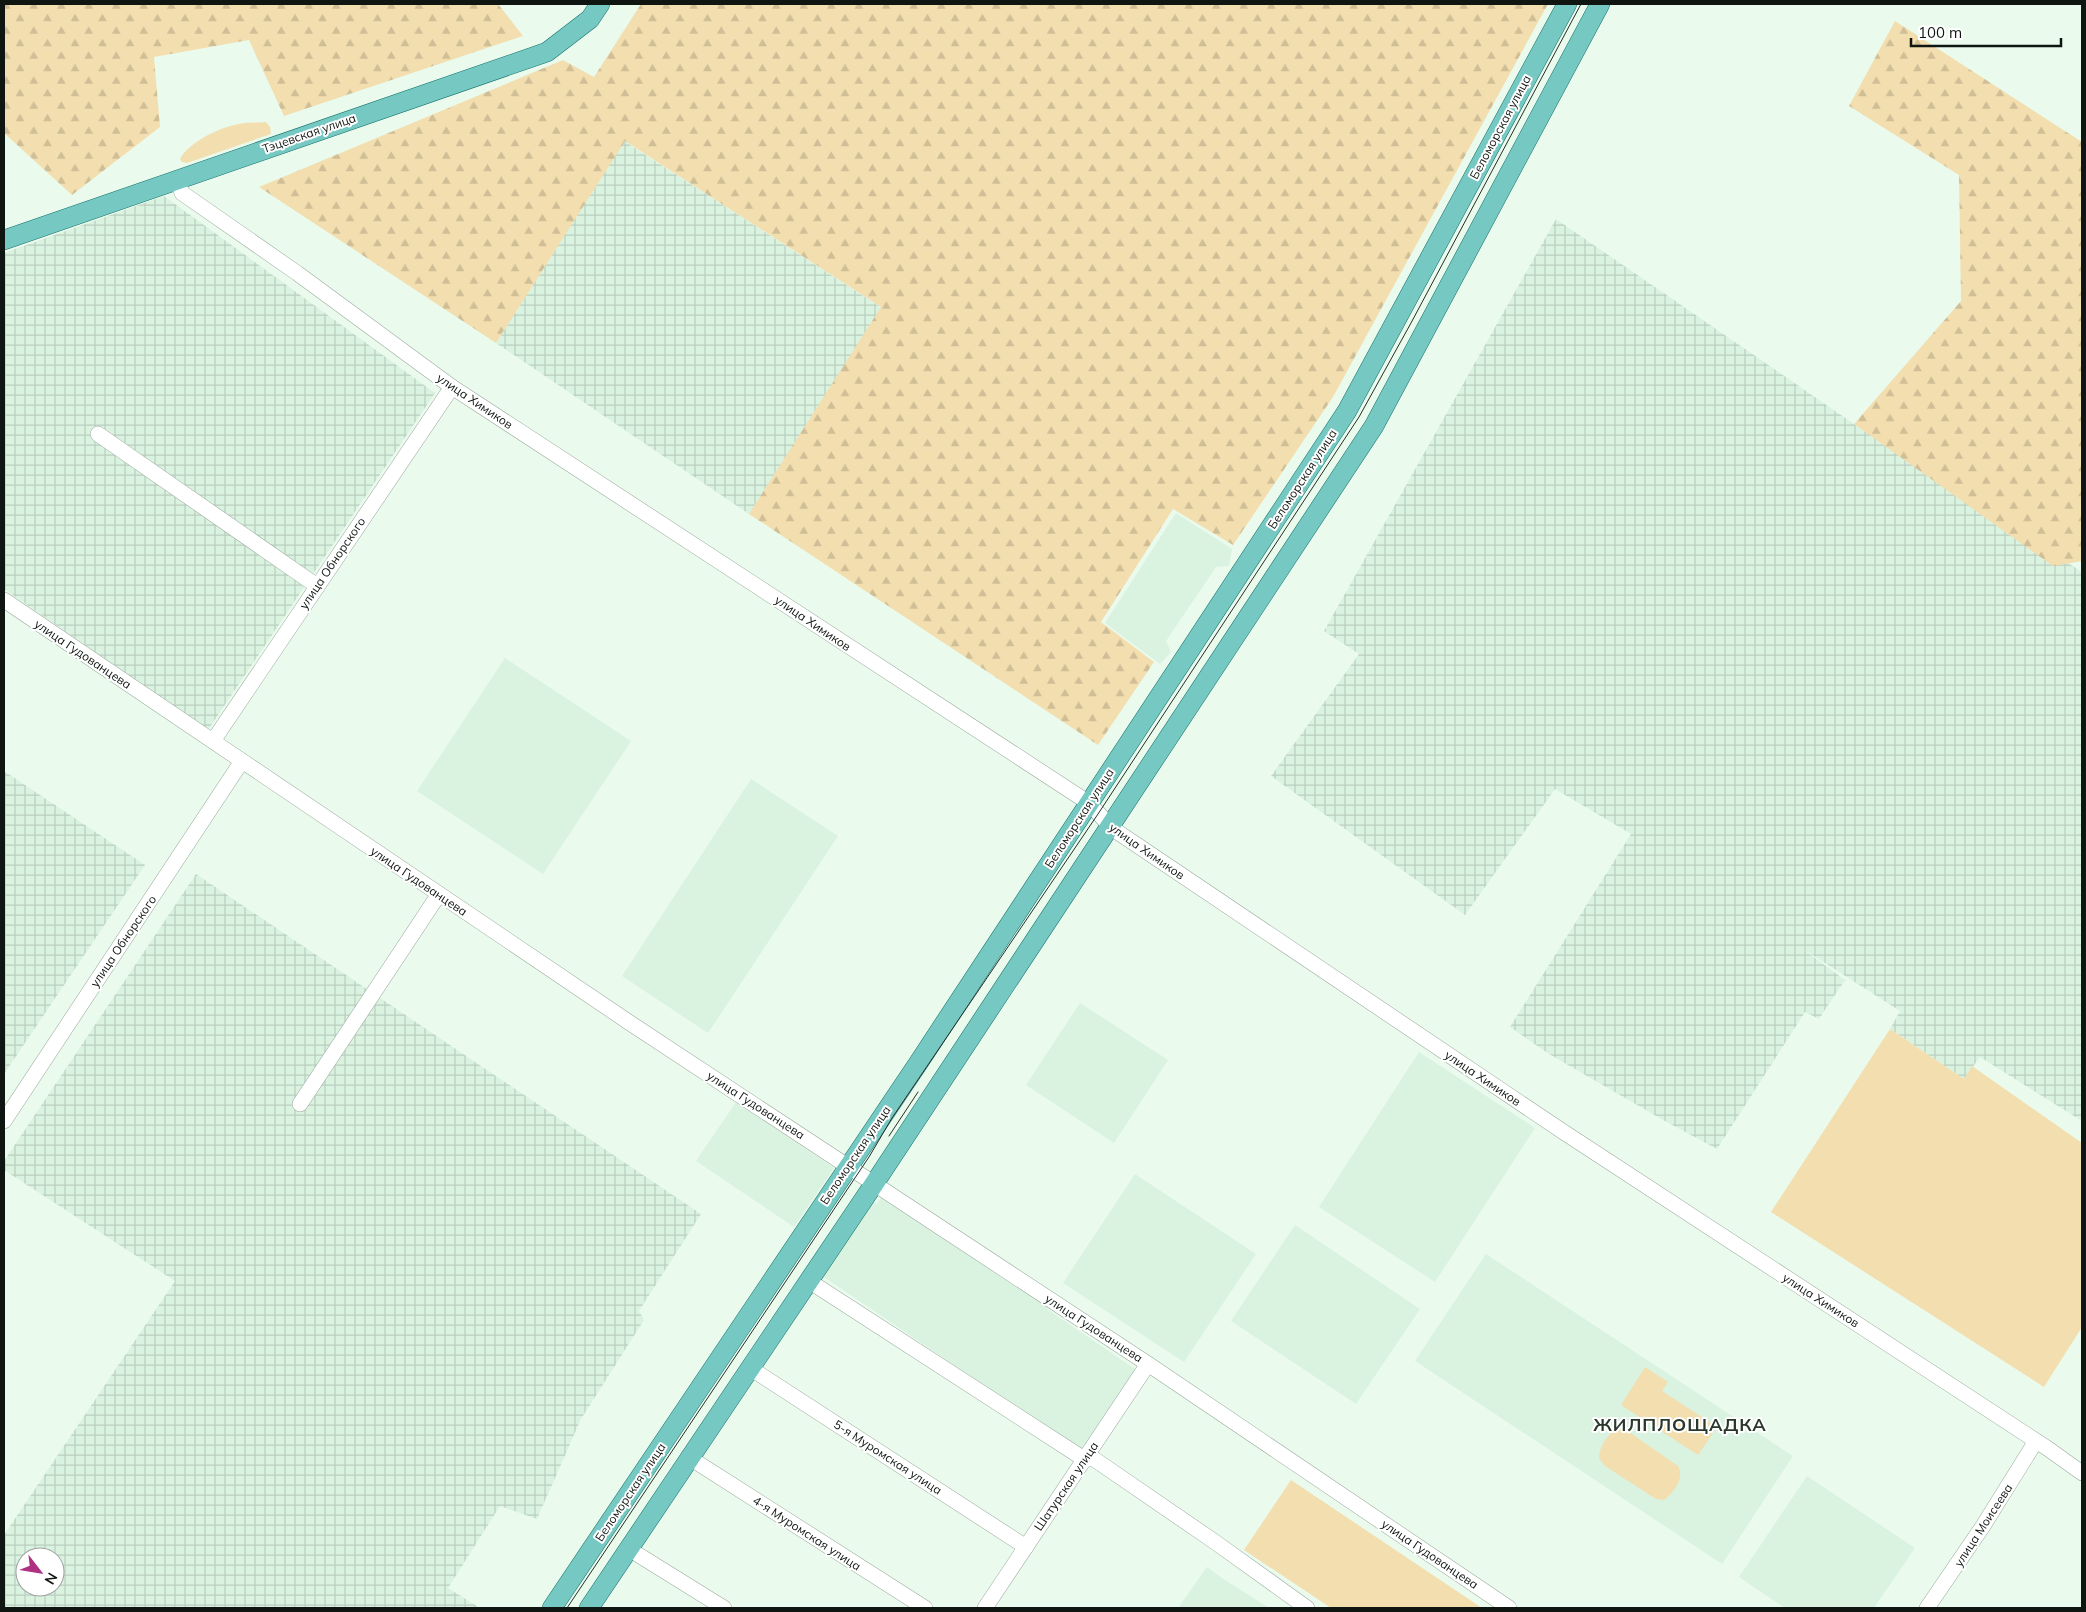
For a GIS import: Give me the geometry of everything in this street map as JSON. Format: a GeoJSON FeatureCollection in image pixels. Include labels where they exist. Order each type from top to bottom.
{"type":"FeatureCollection","features":[{"type":"Feature","properties":{"kind":"main road","name":"Тэцевская улица"},"geometry":{"type":"LineString","coordinates":[[4,240],[547,52],[590,19],[600,4]]}},
{"type":"Feature","properties":{"kind":"main road","name":"Беломорская улица"},"geometry":{"type":"LineString","coordinates":[[552,1608],[919,1062],[1347,411],[1567,4]]}},
{"type":"Feature","properties":{"kind":"main road"},"geometry":{"type":"LineString","coordinates":[[589,1608],[874,1184],[1374,426],[1600,4]]}},
{"type":"Feature","properties":{"kind":"main road"},"geometry":{"type":"LineString","coordinates":[[1347,411],[1374,426]]}},
{"type":"Feature","properties":{"kind":"main road"},"geometry":{"type":"LineString","coordinates":[[586,1557],[612,1575]]}},
{"type":"Feature","properties":{"kind":"street","name":"улица Химиков"},"geometry":{"type":"LineString","coordinates":[[177,180],[182,193],[452,387],[1089,803],[1110,826],[1570,1137],[2036,1441],[2082,1473]]}},
{"type":"Feature","properties":{"kind":"street","name":"улица Обнорского"},"geometry":{"type":"LineString","coordinates":[[213,741],[452,387]]}},
{"type":"Feature","properties":{"kind":"street"},"geometry":{"type":"LineString","coordinates":[[98,434],[317,586]]}},
{"type":"Feature","properties":{"kind":"street","name":"улица Гудованцева"},"geometry":{"type":"LineString","coordinates":[[4,600],[439,894],[1148,1364],[1509,1608]]}},
{"type":"Feature","properties":{"kind":"street","name":"улица Обнорского"},"geometry":{"type":"LineString","coordinates":[[4,1121],[242,761]]}},
{"type":"Feature","properties":{"kind":"street"},"geometry":{"type":"LineString","coordinates":[[300,1104],[439,894]]}},
{"type":"Feature","properties":{"kind":"street"},"geometry":{"type":"LineString","coordinates":[[808,1281],[1084,1459],[1094,1459],[1307,1608]]}},
{"type":"Feature","properties":{"kind":"street","name":"Шатурская улица"},"geometry":{"type":"LineString","coordinates":[[985,1608],[1148,1364]]}},
{"type":"Feature","properties":{"kind":"street","name":"5-я Муромская улица"},"geometry":{"type":"LineString","coordinates":[[750,1368],[1026,1547]]}},
{"type":"Feature","properties":{"kind":"street","name":"улица Моисеева"},"geometry":{"type":"LineString","coordinates":[[1927,1608],[1983,1526],[2036,1441]]}},
{"type":"Feature","properties":{"kind":"street","name":"4-я Муромская улица"},"geometry":{"type":"LineString","coordinates":[[690,1458],[925,1608]]}},
{"type":"Feature","properties":{"kind":"street"},"geometry":{"type":"LineString","coordinates":[[629,1549],[724,1608]]}},
{"type":"Feature","properties":{"kind":"shaded area"},"geometry":{"type":"Polygon","coordinates":[[[624,141],[882,308],[749,514],[496,343],[624,141]]]}},
{"type":"Feature","properties":{"kind":"shaded area"},"geometry":{"type":"Polygon","coordinates":[[[164,196],[435,393],[208,730],[4,589],[4,253],[164,196]]]}},
{"type":"Feature","properties":{"kind":"shaded area"},"geometry":{"type":"Polygon","coordinates":[[[1556,219],[1854,424],[2082,572],[2082,1121],[1980,1057],[1964,1079],[1890,1029],[1900,1011],[1803,949],[1845,980],[1819,1019],[1805,1012],[1717,1149],[1549,1054],[1510,1027],[1631,834],[1555,789],[1465,915],[1271,776],[1359,654],[1324,631],[1556,219]]]}},
{"type":"Feature","properties":{"kind":"shaded area"},"geometry":{"type":"Polygon","coordinates":[[[1176,513],[1232,549],[1229,566],[1216,567],[1166,641],[1171,652],[1160,664],[1105,623],[1176,513]]]}},
{"type":"Feature","properties":{"kind":"shaded area"},"geometry":{"type":"Polygon","coordinates":[[[505,658],[631,741],[543,874],[417,791],[505,658]]]}},
{"type":"Feature","properties":{"kind":"shaded area"},"geometry":{"type":"Polygon","coordinates":[[[4,771],[145,865],[4,1074],[4,771]]]}},
{"type":"Feature","properties":{"kind":"shaded area"},"geometry":{"type":"Polygon","coordinates":[[[751,779],[838,836],[708,1033],[622,976],[751,779]]]}},
{"type":"Feature","properties":{"kind":"shaded area"},"geometry":{"type":"Polygon","coordinates":[[[196,874],[701,1214],[639,1311],[644,1320],[581,1419],[537,1519],[500,1506],[448,1588],[480,1608],[4,1608],[4,1535],[175,1281],[4,1170],[4,1161],[196,874]]]}},
{"type":"Feature","properties":{"kind":"shaded area"},"geometry":{"type":"Polygon","coordinates":[[[1080,1003],[1168,1060],[1114,1143],[1026,1085],[1080,1003]]]}},
{"type":"Feature","properties":{"kind":"shaded area"},"geometry":{"type":"Polygon","coordinates":[[[1419,1052],[1535,1128],[1435,1282],[1319,1207],[1419,1052]]]}},
{"type":"Feature","properties":{"kind":"shaded area"},"geometry":{"type":"Polygon","coordinates":[[[736,1102],[834,1168],[794,1227],[696,1161],[736,1102]]]}},
{"type":"Feature","properties":{"kind":"shaded area"},"geometry":{"type":"Polygon","coordinates":[[[1135,1174],[1256,1254],[1184,1362],[1063,1283],[1135,1174]]]}},
{"type":"Feature","properties":{"kind":"shaded area"},"geometry":{"type":"Polygon","coordinates":[[[882,1196],[1048,1307],[1047,1309],[1138,1371],[1082,1452],[824,1277],[873,1202],[877,1204],[882,1196]]]}},
{"type":"Feature","properties":{"kind":"shaded area"},"geometry":{"type":"Polygon","coordinates":[[[1295,1225],[1420,1309],[1356,1404],[1231,1321],[1295,1225]]]}},
{"type":"Feature","properties":{"kind":"shaded area"},"geometry":{"type":"Polygon","coordinates":[[[1486,1254],[1793,1456],[1722,1564],[1415,1361],[1486,1254]]]}},
{"type":"Feature","properties":{"kind":"shaded area"},"geometry":{"type":"Polygon","coordinates":[[[1807,1476],[1915,1548],[1874,1608],[1785,1608],[1739,1577],[1807,1476]]]}},
{"type":"Feature","properties":{"kind":"shaded area"},"geometry":{"type":"Polygon","coordinates":[[[1207,1567],[1222,1578],[1269,1608],[1178,1608],[1207,1567]]]}},
{"type":"Feature","properties":{"kind":"green space"},"geometry":{"type":"Polygon","coordinates":[[[4,4],[498,4],[523,36],[284,116],[249,40],[154,57],[160,127],[72,195],[4,133],[4,4]]]}},
{"type":"Feature","properties":{"kind":"green space"},"geometry":{"type":"Polygon","coordinates":[[[641,4],[1548,4],[1333,397],[1233,545],[1173,509],[1101,622],[1154,662],[1098,745],[749,514],[881,307],[625,141],[496,343],[259,187],[563,60],[594,77],[641,4]]]}},
{"type":"Feature","properties":{"kind":"green space"},"geometry":{"type":"Polygon","coordinates":[[[1895,21],[2082,142],[2082,561],[2053,566],[1854,424],[1961,301],[1959,175],[1849,106],[1895,21]]]}},
{"type":"Feature","properties":{"kind":"green space"},"geometry":{"type":"Polygon","coordinates":[[[266,122],[270,127],[271,134],[187,163],[182,162],[180,159],[190,147],[214,132],[242,123],[266,122]]]}},
{"type":"Feature","properties":{"kind":"green space"},"geometry":{"type":"Polygon","coordinates":[[[1890,1029],[1964,1079],[1972,1066],[2082,1143],[2082,1327],[2044,1387],[1771,1212],[1890,1029]]]}},
{"type":"Feature","properties":{"kind":"green space"},"geometry":{"type":"Polygon","coordinates":[[[1645,1367],[1668,1382],[1662,1391],[1717,1427],[1698,1455],[1621,1405],[1645,1367]]]}},
{"type":"Feature","properties":{"kind":"green space"},"geometry":{"type":"Polygon","coordinates":[[[1619,1428],[1626,1430],[1678,1466],[1680,1471],[1679,1480],[1675,1489],[1664,1500],[1656,1499],[1605,1466],[1599,1458],[1605,1441],[1611,1433],[1619,1428]]]}},
{"type":"Feature","properties":{"kind":"green space"},"geometry":{"type":"Polygon","coordinates":[[[1291,1480],[1482,1608],[1331,1608],[1244,1550],[1291,1480]]]}},
{"type":"Feature","properties":{"kind":"tram line"},"geometry":{"type":"LineString","coordinates":[[567,1608],[869,1157],[892,1118],[1098,814],[1359,417],[1581,4]]}},
{"type":"Feature","properties":{"kind":"tram line"},"geometry":{"type":"LineString","coordinates":[[889,1136],[918,1092]]}},
{"type":"Feature","properties":{"kind":"district","name":"ЖИЛПЛОЩАДКА"},"geometry":{"type":"Point","coordinates":[1680,1424]}}]}
